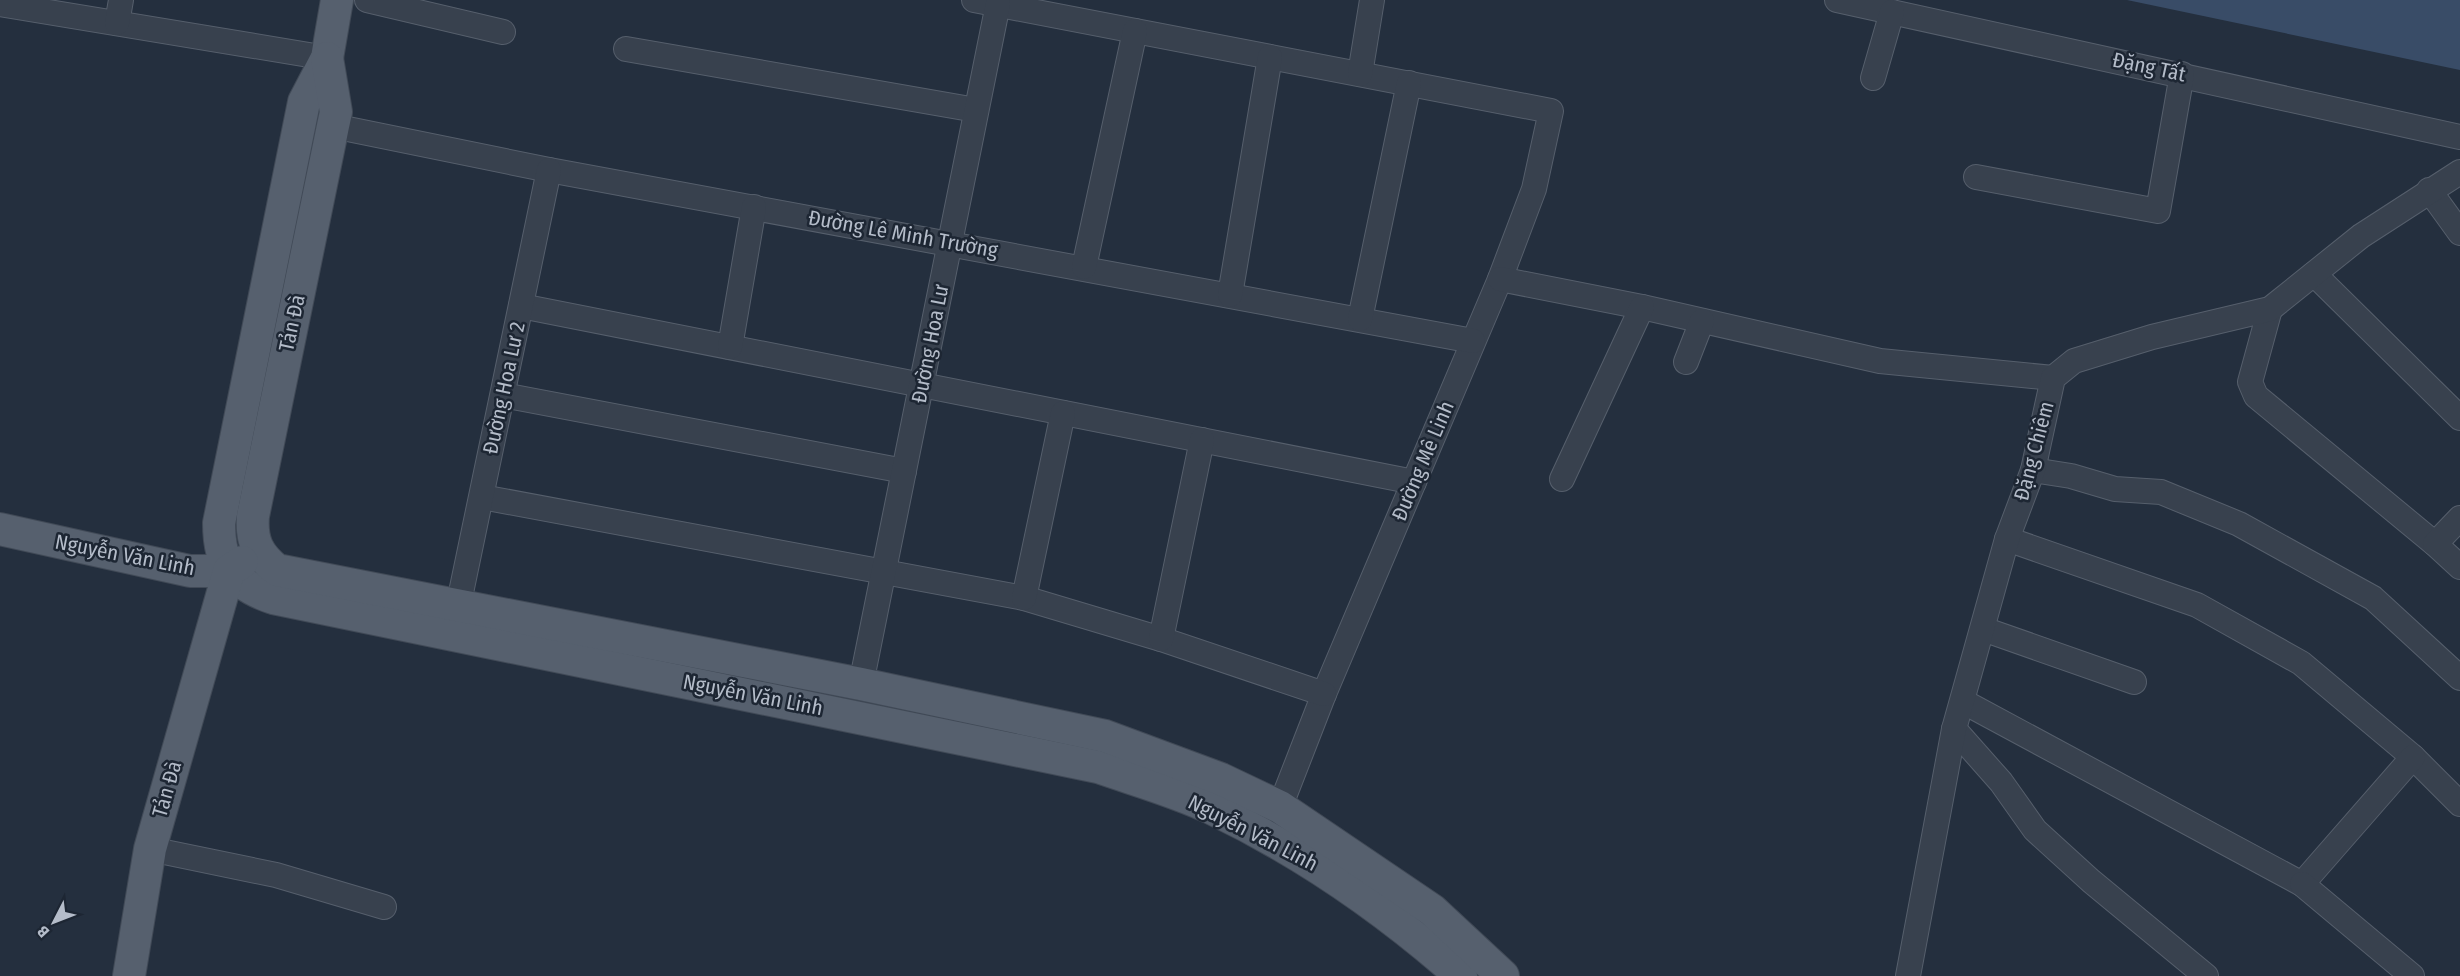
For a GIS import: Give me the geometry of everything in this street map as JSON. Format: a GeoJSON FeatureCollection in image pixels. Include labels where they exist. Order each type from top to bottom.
{"type":"FeatureCollection","features":[{"type":"Feature","properties":{"kind":"main road","name":"Tản Đà"},"geometry":{"type":"LineString","coordinates":[[129,976],[150,849],[229,571],[219,543],[219,523],[304,102],[327,58],[337,0]]}},
{"type":"Feature","properties":{"kind":"main road","name":"Tản Đà"},"geometry":{"type":"LineString","coordinates":[[259,552],[252,532],[253,516],[336,112],[327,58]]}},
{"type":"Feature","properties":{"kind":"main road","name":"Nguyễn Văn Linh"},"geometry":{"type":"LineString","coordinates":[[0,529],[190,571],[229,571],[253,592],[273,598],[927,730],[1098,767],[1209,807],[1423,923],[1503,976]]}},
{"type":"Feature","properties":{"kind":"main road","name":"Nguyễn Văn Linh"},"geometry":{"type":"LineString","coordinates":[[259,552],[277,570],[292,575],[861,684],[1105,736],[1221,779],[1280,807],[1423,923],[1461,976]]}},
{"type":"Feature","properties":{"kind":"main road"},"geometry":{"type":"LineString","coordinates":[[229,571],[259,552]]}},
{"type":"Feature","properties":{"kind":"main road"},"geometry":{"type":"LineString","coordinates":[[927,730],[933,699]]}},
{"type":"Feature","properties":{"kind":"street"},"geometry":{"type":"LineString","coordinates":[[367,0],[503,33]]}},
{"type":"Feature","properties":{"kind":"street"},"geometry":{"type":"LineString","coordinates":[[1360,74],[1372,0]]}},
{"type":"Feature","properties":{"kind":"street","name":"Đặng Tất"},"geometry":{"type":"LineString","coordinates":[[1838,0],[2460,137]]}},
{"type":"Feature","properties":{"kind":"street"},"geometry":{"type":"LineString","coordinates":[[986,2],[1409,83],[1360,320]]}},
{"type":"Feature","properties":{"kind":"street","name":"Đường Hoa Lư"},"geometry":{"type":"LineString","coordinates":[[861,684],[976,110],[986,2]]}},
{"type":"Feature","properties":{"kind":"street"},"geometry":{"type":"LineString","coordinates":[[0,4],[119,12],[327,58]]}},
{"type":"Feature","properties":{"kind":"street"},"geometry":{"type":"LineString","coordinates":[[1873,78],[1892,12]]}},
{"type":"Feature","properties":{"kind":"street"},"geometry":{"type":"LineString","coordinates":[[1084,267],[1135,31]]}},
{"type":"Feature","properties":{"kind":"street"},"geometry":{"type":"LineString","coordinates":[[626,49],[976,110]]}},
{"type":"Feature","properties":{"kind":"street"},"geometry":{"type":"LineString","coordinates":[[1230,295],[1270,57]]}},
{"type":"Feature","properties":{"kind":"street"},"geometry":{"type":"LineString","coordinates":[[1976,177],[2158,211],[2182,74]]}},
{"type":"Feature","properties":{"kind":"street","name":"Đường Mê Linh"},"geometry":{"type":"LineString","coordinates":[[1280,807],[1324,694],[1500,279],[1534,189],[1551,111],[1409,83]]}},
{"type":"Feature","properties":{"kind":"street","name":"Đường Lê Minh Trường"},"geometry":{"type":"LineString","coordinates":[[333,126],[549,170],[950,242],[1473,341]]}},
{"type":"Feature","properties":{"kind":"street","name":"Đường Hoa Lư 2"},"geometry":{"type":"LineString","coordinates":[[458,607],[549,170]]}},
{"type":"Feature","properties":{"kind":"street","name":"Đặng Chiêm"},"geometry":{"type":"LineString","coordinates":[[1908,976],[1954,729],[1964,702],[2007,539],[2033,470],[2053,378],[2074,361],[2152,337],[2270,309],[2361,236],[2460,172]]}},
{"type":"Feature","properties":{"kind":"street"},"geometry":{"type":"LineString","coordinates":[[2429,190],[2460,233]]}},
{"type":"Feature","properties":{"kind":"street"},"geometry":{"type":"LineString","coordinates":[[730,347],[754,207]]}},
{"type":"Feature","properties":{"kind":"street"},"geometry":{"type":"LineString","coordinates":[[2314,274],[2460,418]]}},
{"type":"Feature","properties":{"kind":"street"},"geometry":{"type":"LineString","coordinates":[[1500,279],[1642,307],[1880,361],[2053,378]]}},
{"type":"Feature","properties":{"kind":"street"},"geometry":{"type":"LineString","coordinates":[[521,306],[1414,482]]}},
{"type":"Feature","properties":{"kind":"street"},"geometry":{"type":"LineString","coordinates":[[1562,479],[1642,307]]}},
{"type":"Feature","properties":{"kind":"street"},"geometry":{"type":"LineString","coordinates":[[2270,309],[2250,382],[2256,396],[2460,567]]}},
{"type":"Feature","properties":{"kind":"street"},"geometry":{"type":"LineString","coordinates":[[1686,362],[1702,321]]}},
{"type":"Feature","properties":{"kind":"street"},"geometry":{"type":"LineString","coordinates":[[503,395],[904,471]]}},
{"type":"Feature","properties":{"kind":"street"},"geometry":{"type":"LineString","coordinates":[[1024,598],[1064,413]]}},
{"type":"Feature","properties":{"kind":"street"},"geometry":{"type":"LineString","coordinates":[[1161,639],[1202,440]]}},
{"type":"Feature","properties":{"kind":"street"},"geometry":{"type":"LineString","coordinates":[[2033,470],[2071,476],[2115,489],[2161,492],[2239,524],[2373,598],[2460,678]]}},
{"type":"Feature","properties":{"kind":"street"},"geometry":{"type":"LineString","coordinates":[[482,497],[884,570],[1024,598],[1161,639],[1324,694]]}},
{"type":"Feature","properties":{"kind":"street"},"geometry":{"type":"LineString","coordinates":[[2435,544],[2460,518]]}},
{"type":"Feature","properties":{"kind":"street"},"geometry":{"type":"LineString","coordinates":[[2007,539],[2196,605],[2301,663],[2413,757],[2460,804]]}},
{"type":"Feature","properties":{"kind":"street"},"geometry":{"type":"LineString","coordinates":[[1983,629],[2134,682]]}},
{"type":"Feature","properties":{"kind":"street"},"geometry":{"type":"LineString","coordinates":[[1964,702],[2301,884],[2412,976]]}},
{"type":"Feature","properties":{"kind":"street"},"geometry":{"type":"LineString","coordinates":[[1954,729],[2001,782],[2035,830],[2206,976]]}},
{"type":"Feature","properties":{"kind":"street"},"geometry":{"type":"LineString","coordinates":[[2301,884],[2413,757]]}},
{"type":"Feature","properties":{"kind":"street"},"geometry":{"type":"LineString","coordinates":[[150,849],[276,875],[384,907]]}},
{"type":"Feature","properties":{"kind":"water"},"geometry":{"type":"Polygon","coordinates":[[[2127,0],[2460,0],[2460,70],[2127,0]]]}}]}
